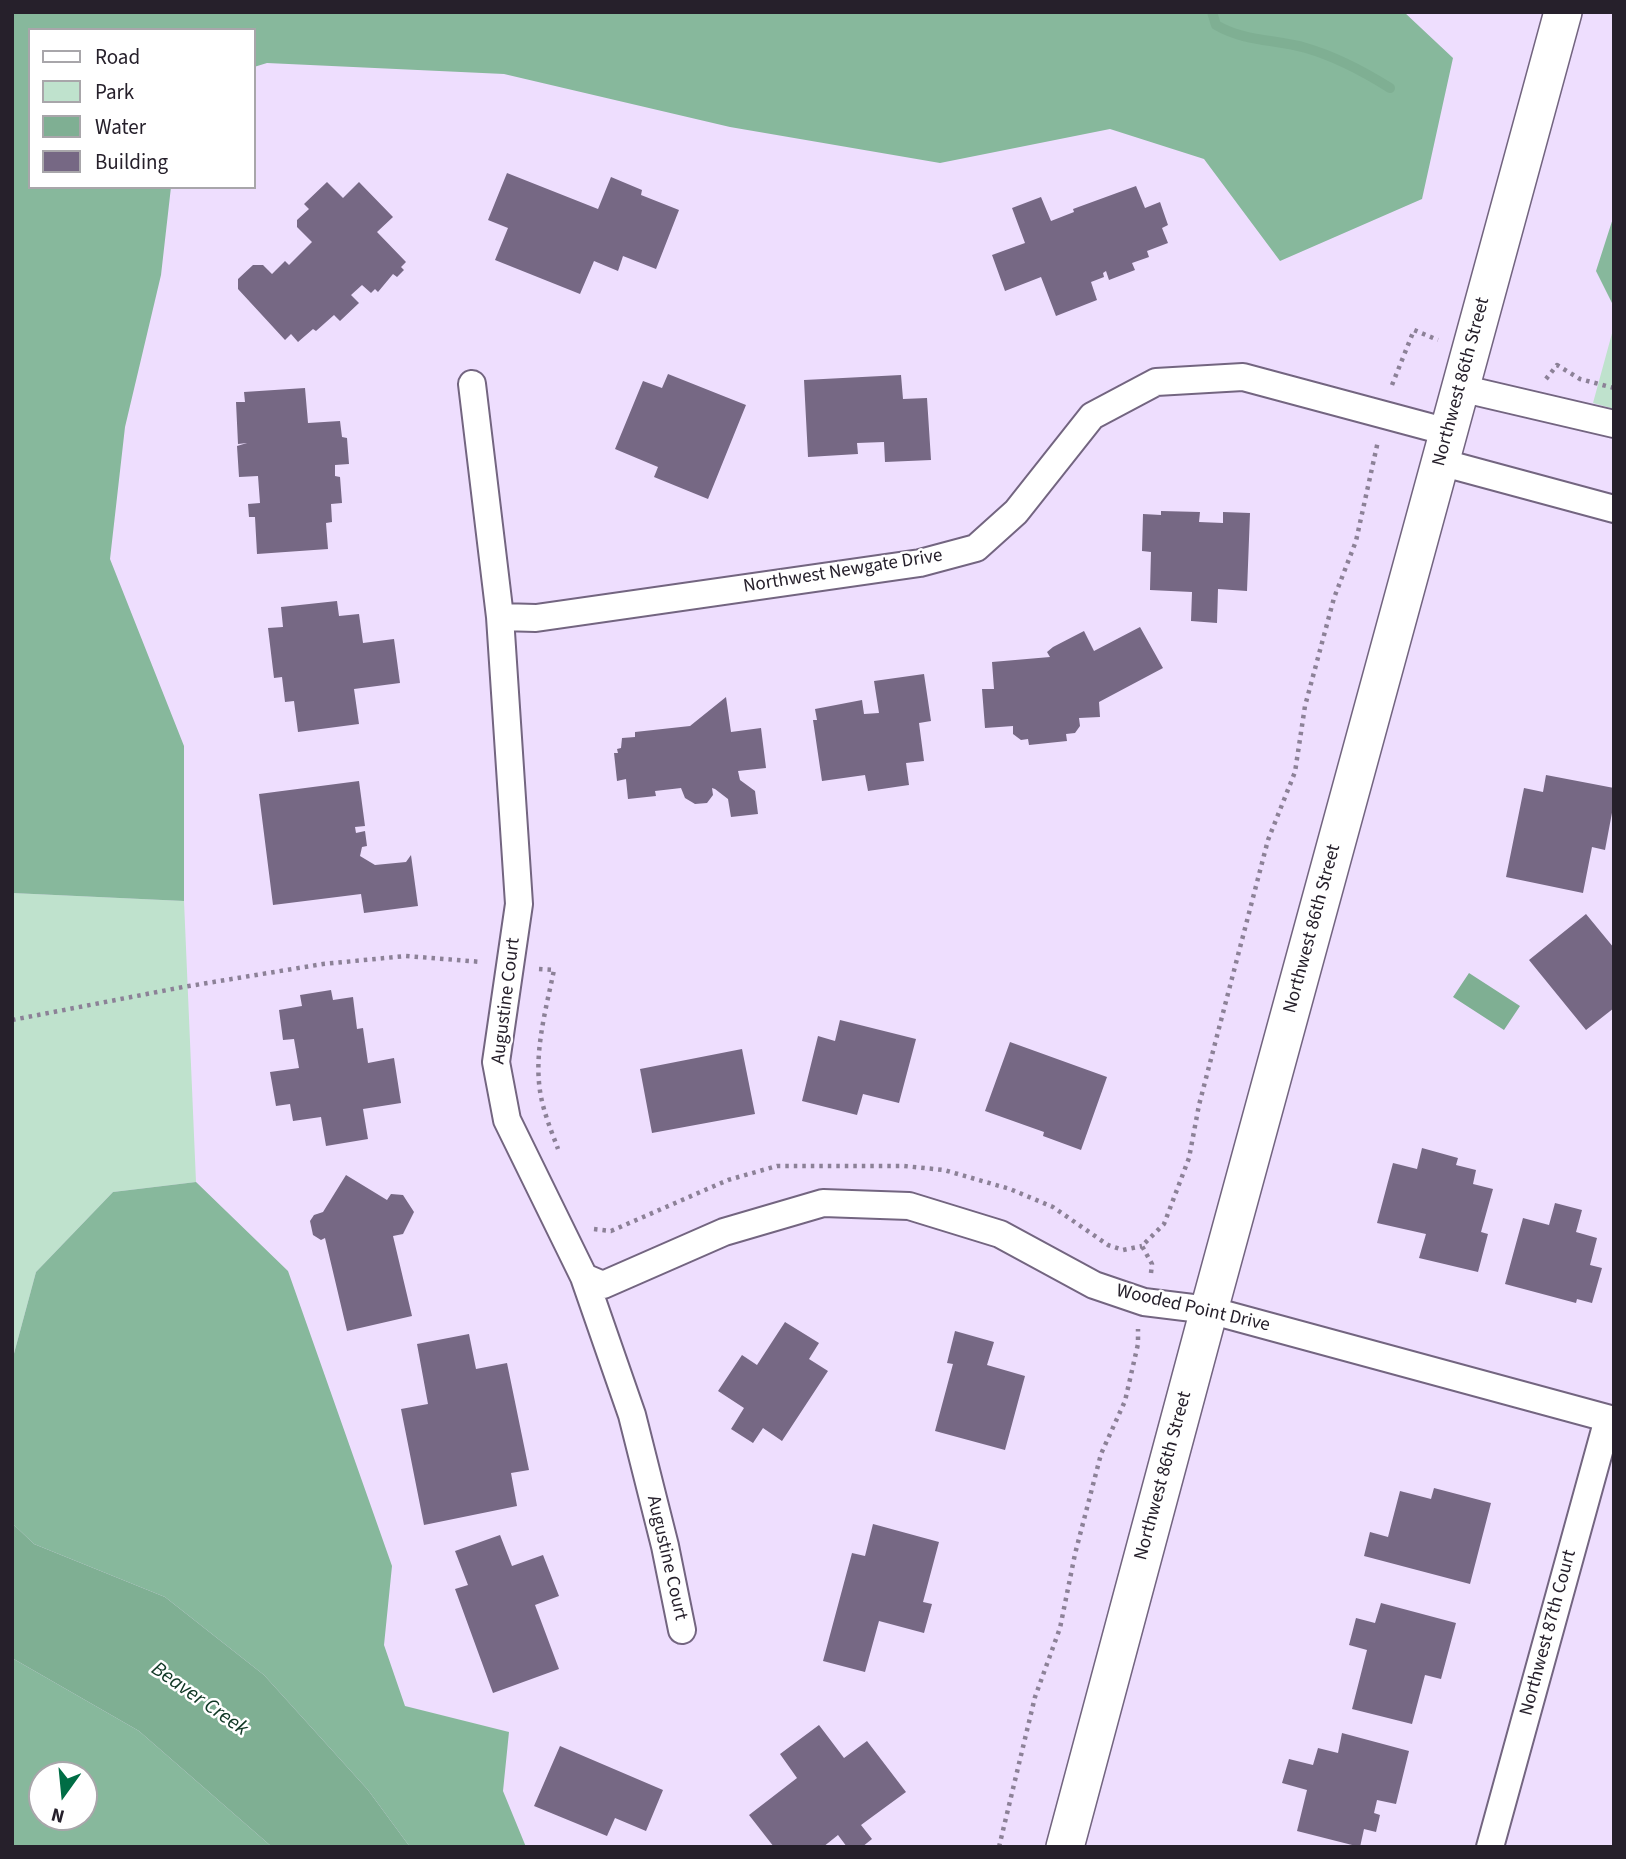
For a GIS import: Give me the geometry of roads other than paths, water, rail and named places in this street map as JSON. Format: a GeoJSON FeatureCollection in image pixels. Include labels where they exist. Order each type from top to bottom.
{"type":"FeatureCollection","features":[{"type":"Feature","properties":{"kind":"main road","name":"Northwest 86th Street"},"geometry":{"type":"LineString","coordinates":[[1065,1847],[1563,12]]}},
{"type":"Feature","properties":{"kind":"street","name":"Northwest Newgate Drive"},"geometry":{"type":"LineString","coordinates":[[499,617],[536,618],[920,563],[976,548],[1016,512],[1092,416],[1156,382],[1243,377],[1384,414],[1444,447],[1614,509]]}},
{"type":"Feature","properties":{"kind":"street","name":"Augustine Court"},"geometry":{"type":"LineString","coordinates":[[472,384],[499,617],[519,904],[496,1062],[508,1120],[584,1277],[632,1415],[665,1546],[682,1630]]}},
{"type":"Feature","properties":{"kind":"street"},"geometry":{"type":"LineString","coordinates":[[1460,388],[1614,424]]}},
{"type":"Feature","properties":{"kind":"street","name":"Wooded Point Drive"},"geometry":{"type":"LineString","coordinates":[[584,1277],[603,1284],[724,1232],[823,1203],[909,1206],[1000,1234],[1094,1286],[1144,1303],[1209,1310],[1611,1419]]}},
{"type":"Feature","properties":{"kind":"street","name":"Northwest 87th Court"},"geometry":{"type":"LineString","coordinates":[[1490,1847],[1611,1419]]}},
{"type":"Feature","properties":{"kind":"water"},"geometry":{"type":"Polygon","coordinates":[[[1469,973],[1520,1006],[1504,1030],[1453,997],[1469,973]]]}},
{"type":"Feature","properties":{"kind":"water","name":"Beaver Creek"},"geometry":{"type":"Polygon","coordinates":[[[12,1523],[34,1544],[165,1597],[264,1675],[368,1790],[410,1847],[272,1847],[139,1731],[12,1658],[12,1523]]]}},
{"type":"Feature","properties":{"kind":"waterway"},"geometry":{"type":"LineString","coordinates":[[1212,12],[1216,25],[1227,30],[1317,52],[1350,65],[1390,88]]}}]}
